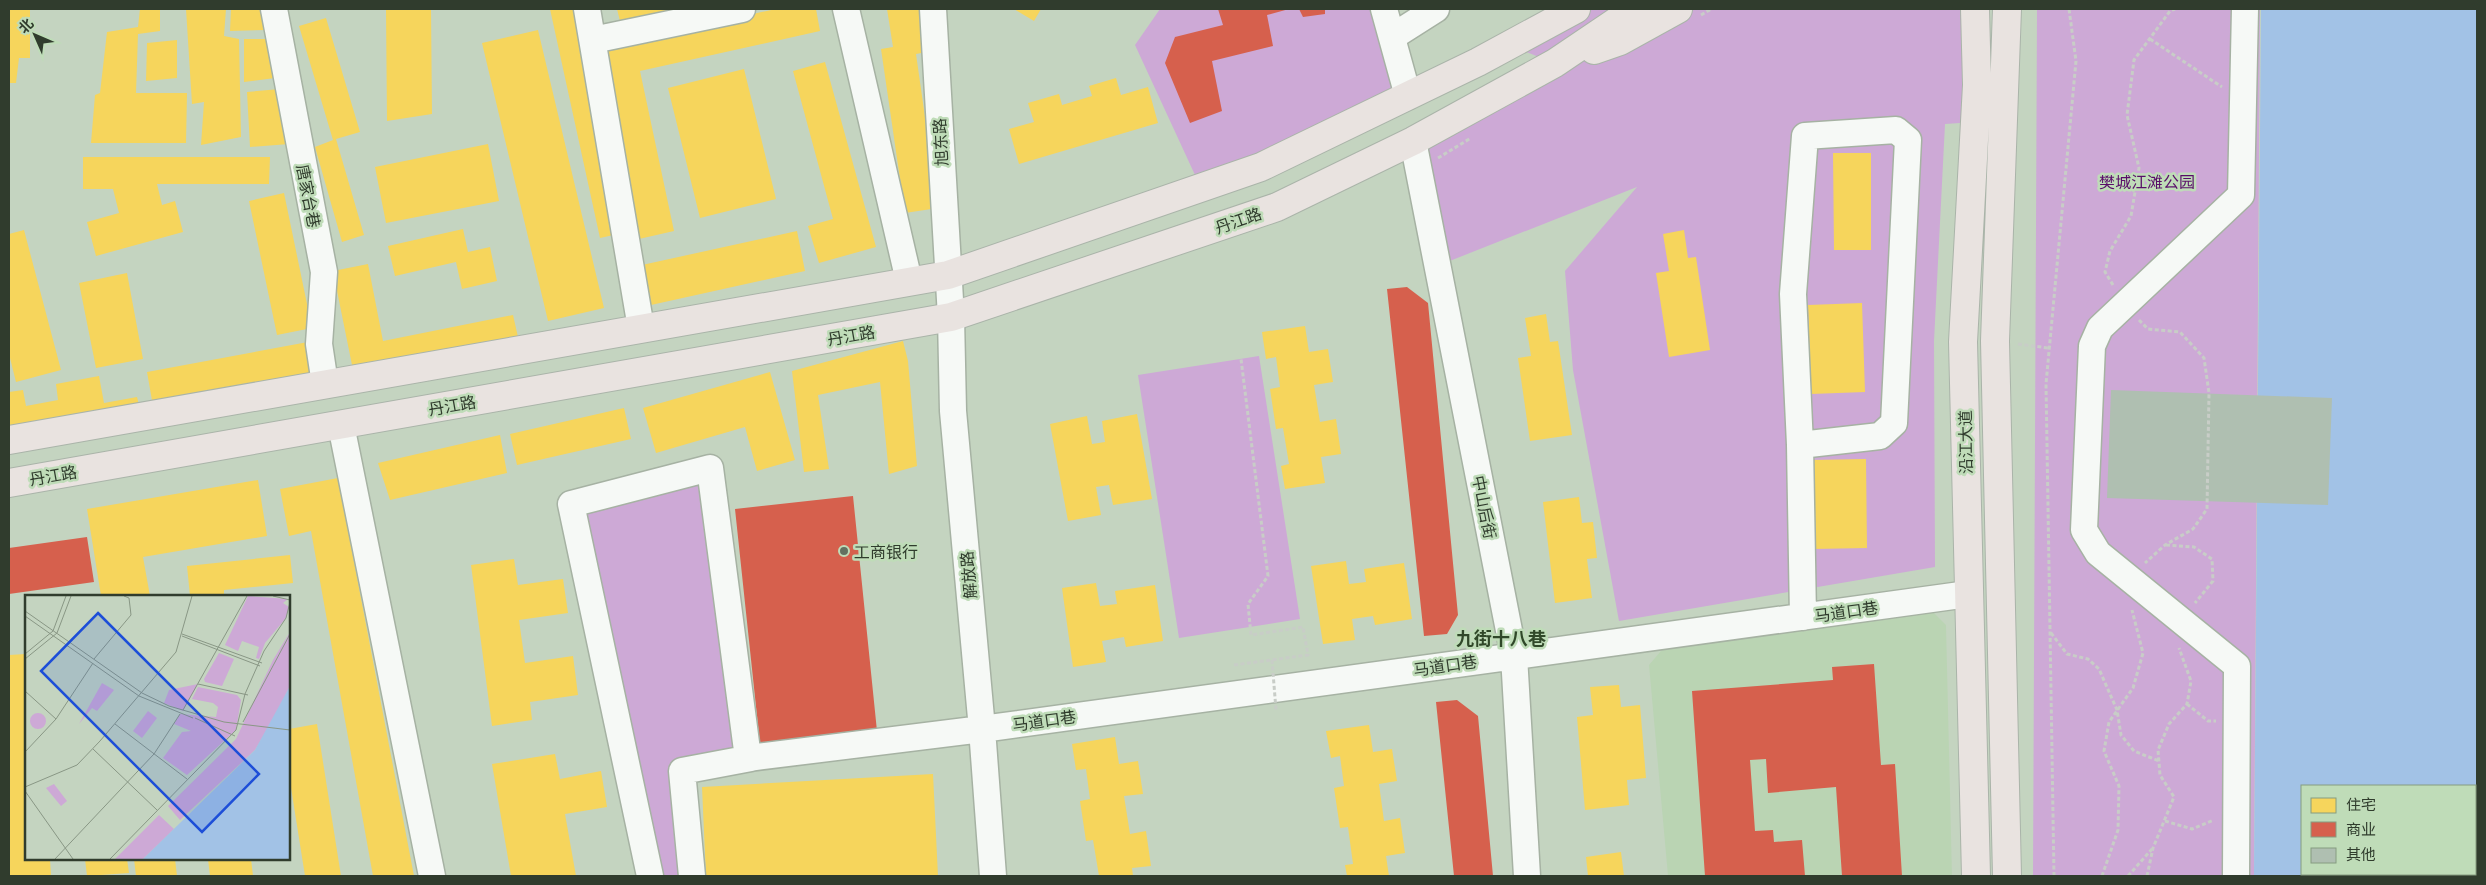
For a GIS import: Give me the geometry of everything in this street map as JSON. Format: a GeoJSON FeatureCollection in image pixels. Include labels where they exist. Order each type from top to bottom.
{"type":"FeatureCollection","features":[{"type":"Feature","properties":{"kind":"main road"},"geometry":{"type":"LineString","coordinates":[[1509,44],[1552,9]]}},
{"type":"Feature","properties":{"kind":"main road"},"geometry":{"type":"LineString","coordinates":[[9,440],[948,274],[1261,167],[1408,96],[1576,9]]}},
{"type":"Feature","properties":{"kind":"main road","name":"丹江路"},"geometry":{"type":"LineString","coordinates":[[9,483],[951,317],[1277,207],[1413,141],[1555,63],[1635,9]]}},
{"type":"Feature","properties":{"kind":"main road"},"geometry":{"type":"LineString","coordinates":[[1555,63],[1620,41],[1678,9]]}},
{"type":"Feature","properties":{"kind":"main road","name":"沿江大道"},"geometry":{"type":"LineString","coordinates":[[1975,9],[1977,85],[1963,342],[1976,876]]}},
{"type":"Feature","properties":{"kind":"main road","name":"沿江大道"},"geometry":{"type":"LineString","coordinates":[[2007,9],[1995,341],[2007,876]]}},
{"type":"Feature","properties":{"kind":"street","name":"唐家台巷"},"geometry":{"type":"LineString","coordinates":[[274,9],[324,272],[319,344],[325,384]]}},
{"type":"Feature","properties":{"kind":"street"},"geometry":{"type":"LineString","coordinates":[[587,9],[642,328]]}},
{"type":"Feature","properties":{"kind":"street"},"geometry":{"type":"LineString","coordinates":[[593,40],[742,9]]}},
{"type":"Feature","properties":{"kind":"street"},"geometry":{"type":"LineString","coordinates":[[846,9],[909,281]]}},
{"type":"Feature","properties":{"kind":"street","name":"旭东路"},"geometry":{"type":"LineString","coordinates":[[933,9],[948,274]]}},
{"type":"Feature","properties":{"kind":"street"},"geometry":{"type":"LineString","coordinates":[[1384,9],[1408,96]]}},
{"type":"Feature","properties":{"kind":"street"},"geometry":{"type":"LineString","coordinates":[[1392,37],[1436,9]]}},
{"type":"Feature","properties":{"kind":"street"},"geometry":{"type":"LineString","coordinates":[[2236,876],[2237,666],[2098,553],[2084,530],[2092,346],[2100,328],[2241,195],[2245,9]]}},
{"type":"Feature","properties":{"kind":"street"},"geometry":{"type":"LineString","coordinates":[[1800,446],[1880,436],[1894,423],[1908,140],[1896,130],[1805,136],[1793,294],[1800,446],[1803,617]]}},
{"type":"Feature","properties":{"kind":"street","name":"中山后街"},"geometry":{"type":"LineString","coordinates":[[1413,141],[1514,656],[1527,876]]}},
{"type":"Feature","properties":{"kind":"street","name":"解放路"},"geometry":{"type":"LineString","coordinates":[[948,274],[953,411],[982,729],[993,876]]}},
{"type":"Feature","properties":{"kind":"street"},"geometry":{"type":"LineString","coordinates":[[341,425],[432,876]]}},
{"type":"Feature","properties":{"kind":"street"},"geometry":{"type":"LineString","coordinates":[[650,876],[571,504],[710,468],[748,758],[751,758]]}},
{"type":"Feature","properties":{"kind":"street","name":"马道口巷"},"geometry":{"type":"LineString","coordinates":[[692,876],[682,771],[751,758],[982,729],[1968,594]]}},
{"type":"Feature","properties":{"kind":"path"},"geometry":{"type":"LineString","coordinates":[[2054,876],[2046,384],[2076,62],[2069,9]]}},
{"type":"Feature","properties":{"kind":"path"},"geometry":{"type":"LineString","coordinates":[[2150,39],[2243,101]]}},
{"type":"Feature","properties":{"kind":"path"},"geometry":{"type":"LineString","coordinates":[[1995,341],[2048,348]]}},
{"type":"Feature","properties":{"kind":"path"},"geometry":{"type":"LineString","coordinates":[[1234,665],[1308,655],[1303,627],[1251,635],[1248,604],[1268,576],[1241,359]]}},
{"type":"Feature","properties":{"kind":"path"},"geometry":{"type":"LineString","coordinates":[[2147,876],[2153,848],[2174,797],[2160,775],[2158,750],[2169,724],[2187,704],[2192,681],[2176,637],[2180,620],[2213,581],[2212,559],[2194,547],[2165,545]]}},
{"type":"Feature","properties":{"kind":"path"},"geometry":{"type":"LineString","coordinates":[[2102,876],[2118,830],[2119,786],[2104,751],[2109,722],[2133,688],[2144,653],[2134,618],[2127,577]]}},
{"type":"Feature","properties":{"kind":"path"},"geometry":{"type":"LineString","coordinates":[[2050,632],[2067,654],[2088,658],[2099,669],[2117,710],[2121,735],[2134,751],[2159,761]]}},
{"type":"Feature","properties":{"kind":"path"},"geometry":{"type":"LineString","coordinates":[[1272,660],[1276,710]]}},
{"type":"Feature","properties":{"kind":"path"},"geometry":{"type":"LineString","coordinates":[[2187,704],[2208,721],[2221,721],[2236,711]]}},
{"type":"Feature","properties":{"kind":"path"},"geometry":{"type":"LineString","coordinates":[[2165,821],[2192,829],[2209,823],[2236,806]]}},
{"type":"Feature","properties":{"kind":"path"},"geometry":{"type":"LineString","coordinates":[[2128,876],[2153,848]]}},
{"type":"Feature","properties":{"kind":"shaded area"},"geometry":{"type":"Polygon","coordinates":[[[1932,611],[1946,625],[1952,876],[1668,876],[1649,665],[1666,645],[1932,611]]]}},
{"type":"Feature","properties":{"kind":"green space"},"geometry":{"type":"Polygon","coordinates":[[[1160,9],[1384,9],[1408,96],[1201,188],[1135,45],[1160,9]]]}},
{"type":"Feature","properties":{"kind":"green space"},"geometry":{"type":"Polygon","coordinates":[[[1552,9],[1975,9],[1975,122],[1945,124],[1934,341],[1935,567],[1619,621],[1573,370],[1565,271],[1637,187],[1437,266],[1413,141],[1554,63],[1509,45],[1552,9]]]}},
{"type":"Feature","properties":{"kind":"green space","name":"樊城江滩公园"},"geometry":{"type":"Polygon","coordinates":[[[2037,9],[2260,9],[2254,876],[2033,876],[2037,9]]]}},
{"type":"Feature","properties":{"kind":"green space"},"geometry":{"type":"Polygon","coordinates":[[[1259,356],[1300,619],[1179,638],[1138,375],[1259,356]]]}},
{"type":"Feature","properties":{"kind":"green space"},"geometry":{"type":"Polygon","coordinates":[[[710,468],[748,758],[682,771],[692,876],[650,876],[571,504],[710,468]]]}},
{"type":"Feature","properties":{"kind":"water"},"geometry":{"type":"Polygon","coordinates":[[[2261,9],[2477,9],[2477,876],[2254,876],[2261,9]]]}},
{"type":"Feature","properties":{"kind":"building: 住宅"},"geometry":{"type":"Polygon","coordinates":[[[9,9],[30,9],[30,58],[19,58],[16,83],[9,83],[9,9]]]}},
{"type":"Feature","properties":{"kind":"building: 住宅"},"geometry":{"type":"Polygon","coordinates":[[[140,9],[160,9],[160,31],[138,34],[136,93],[187,93],[186,143],[91,143],[95,95],[100,93],[107,32],[138,27],[140,9]]]}},
{"type":"Feature","properties":{"kind":"building: 住宅"},"geometry":{"type":"Polygon","coordinates":[[[186,9],[226,9],[224,36],[239,39],[241,137],[201,145],[204,102],[192,104],[186,9]]]}},
{"type":"Feature","properties":{"kind":"building: 住宅"},"geometry":{"type":"Polygon","coordinates":[[[231,9],[263,9],[266,30],[230,31],[231,9]]]}},
{"type":"Feature","properties":{"kind":"building: 住宅"},"geometry":{"type":"Polygon","coordinates":[[[386,9],[431,9],[432,114],[387,121],[386,9]]]}},
{"type":"Feature","properties":{"kind":"building: 住宅"},"geometry":{"type":"Polygon","coordinates":[[[550,9],[576,9],[618,234],[600,238],[550,9]]]}},
{"type":"Feature","properties":{"kind":"building: 住宅"},"geometry":{"type":"Polygon","coordinates":[[[617,9],[705,9],[621,25],[617,9]]]}},
{"type":"Feature","properties":{"kind":"building: 住宅"},"geometry":{"type":"Polygon","coordinates":[[[776,9],[816,9],[820,31],[640,71],[674,231],[639,239],[597,48],[776,9]]]}},
{"type":"Feature","properties":{"kind":"building: 住宅"},"geometry":{"type":"Polygon","coordinates":[[[887,9],[926,9],[932,51],[916,54],[938,208],[905,213],[881,49],[893,47],[887,9]]]}},
{"type":"Feature","properties":{"kind":"building: 住宅"},"geometry":{"type":"Polygon","coordinates":[[[1014,9],[1041,9],[1034,21],[1014,9]]]}},
{"type":"Feature","properties":{"kind":"building: 住宅"},"geometry":{"type":"Polygon","coordinates":[[[326,18],[360,132],[336,139],[364,235],[342,242],[315,147],[333,140],[299,26],[326,18]]]}},
{"type":"Feature","properties":{"kind":"building: 住宅"},"geometry":{"type":"Polygon","coordinates":[[[538,30],[604,308],[548,321],[482,43],[538,30]]]}},
{"type":"Feature","properties":{"kind":"building: 住宅"},"geometry":{"type":"Polygon","coordinates":[[[244,39],[269,39],[275,78],[244,82],[244,39]]]}},
{"type":"Feature","properties":{"kind":"building: 住宅"},"geometry":{"type":"Polygon","coordinates":[[[177,40],[177,78],[146,81],[147,43],[177,40]]]}},
{"type":"Feature","properties":{"kind":"building: 住宅"},"geometry":{"type":"Polygon","coordinates":[[[825,62],[876,247],[819,263],[808,226],[833,219],[793,71],[825,62]]]}},
{"type":"Feature","properties":{"kind":"building: 住宅"},"geometry":{"type":"Polygon","coordinates":[[[744,69],[776,199],[700,218],[668,88],[744,69]]]}},
{"type":"Feature","properties":{"kind":"building: 住宅"},"geometry":{"type":"Polygon","coordinates":[[[1116,78],[1121,95],[1148,87],[1158,123],[1019,164],[1009,129],[1034,122],[1028,103],[1059,94],[1062,105],[1092,96],[1089,86],[1116,78]]]}},
{"type":"Feature","properties":{"kind":"building: 住宅"},"geometry":{"type":"Polygon","coordinates":[[[280,89],[289,144],[250,147],[247,92],[280,89]]]}},
{"type":"Feature","properties":{"kind":"building: 住宅"},"geometry":{"type":"Polygon","coordinates":[[[488,144],[499,201],[386,223],[375,167],[488,144]]]}},
{"type":"Feature","properties":{"kind":"building: 住宅"},"geometry":{"type":"Polygon","coordinates":[[[1833,153],[1871,153],[1871,250],[1834,250],[1833,153]]]}},
{"type":"Feature","properties":{"kind":"building: 住宅"},"geometry":{"type":"Polygon","coordinates":[[[83,157],[270,157],[269,184],[157,184],[162,205],[175,201],[183,232],[96,256],[87,222],[119,213],[113,189],[83,189],[83,157]]]}},
{"type":"Feature","properties":{"kind":"building: 住宅"},"geometry":{"type":"Polygon","coordinates":[[[284,193],[312,328],[277,335],[249,201],[284,193]]]}},
{"type":"Feature","properties":{"kind":"building: 住宅"},"geometry":{"type":"Polygon","coordinates":[[[463,229],[468,252],[490,247],[497,281],[462,289],[456,262],[395,276],[388,246],[463,229]]]}},
{"type":"Feature","properties":{"kind":"building: 住宅"},"geometry":{"type":"Polygon","coordinates":[[[24,230],[61,370],[16,382],[9,354],[9,234],[24,230]]]}},
{"type":"Feature","properties":{"kind":"building: 住宅"},"geometry":{"type":"Polygon","coordinates":[[[1684,230],[1688,258],[1696,257],[1710,350],[1669,357],[1656,273],[1669,271],[1663,234],[1684,230]]]}},
{"type":"Feature","properties":{"kind":"building: 住宅"},"geometry":{"type":"Polygon","coordinates":[[[797,231],[805,271],[651,305],[642,265],[797,231]]]}},
{"type":"Feature","properties":{"kind":"building: 住宅"},"geometry":{"type":"Polygon","coordinates":[[[368,264],[383,341],[513,315],[518,337],[353,370],[333,271],[368,264]]]}},
{"type":"Feature","properties":{"kind":"building: 住宅"},"geometry":{"type":"Polygon","coordinates":[[[127,273],[143,359],[96,368],[79,283],[127,273]]]}},
{"type":"Feature","properties":{"kind":"building: 住宅"},"geometry":{"type":"Polygon","coordinates":[[[1862,303],[1865,392],[1811,394],[1808,305],[1862,303]]]}},
{"type":"Feature","properties":{"kind":"building: 住宅"},"geometry":{"type":"Polygon","coordinates":[[[1546,314],[1550,342],[1558,341],[1572,435],[1530,441],[1518,358],[1531,356],[1525,318],[1546,314]]]}},
{"type":"Feature","properties":{"kind":"building: 住宅"},"geometry":{"type":"Polygon","coordinates":[[[1305,326],[1309,352],[1328,349],[1333,382],[1314,385],[1320,422],[1336,419],[1341,454],[1321,457],[1325,483],[1285,489],[1281,466],[1289,464],[1283,428],[1276,429],[1270,389],[1280,387],[1276,357],[1266,359],[1262,332],[1305,326]]]}},
{"type":"Feature","properties":{"kind":"building: 住宅"},"geometry":{"type":"Polygon","coordinates":[[[903,341],[908,361],[917,466],[889,474],[880,382],[818,395],[829,469],[804,472],[792,371],[903,341]]]}},
{"type":"Feature","properties":{"kind":"building: 住宅"},"geometry":{"type":"Polygon","coordinates":[[[308,342],[317,377],[153,406],[147,372],[308,342]]]}},
{"type":"Feature","properties":{"kind":"building: 住宅"},"geometry":{"type":"Polygon","coordinates":[[[770,372],[795,460],[757,471],[745,427],[656,453],[643,408],[770,372]]]}},
{"type":"Feature","properties":{"kind":"building: 住宅"},"geometry":{"type":"Polygon","coordinates":[[[99,376],[104,403],[137,397],[139,405],[9,430],[9,392],[23,390],[26,406],[58,400],[56,384],[99,376]]]}},
{"type":"Feature","properties":{"kind":"building: 住宅"},"geometry":{"type":"Polygon","coordinates":[[[624,408],[631,439],[517,465],[510,434],[624,408]]]}},
{"type":"Feature","properties":{"kind":"building: 住宅"},"geometry":{"type":"Polygon","coordinates":[[[1137,414],[1152,499],[1113,505],[1109,485],[1096,487],[1101,515],[1068,521],[1050,424],[1087,416],[1092,444],[1105,442],[1102,421],[1137,414]]]}},
{"type":"Feature","properties":{"kind":"building: 住宅"},"geometry":{"type":"Polygon","coordinates":[[[500,435],[507,473],[390,500],[378,463],[500,435]]]}},
{"type":"Feature","properties":{"kind":"building: 住宅"},"geometry":{"type":"Polygon","coordinates":[[[1866,459],[1867,548],[1813,549],[1812,460],[1866,459]]]}},
{"type":"Feature","properties":{"kind":"building: 住宅"},"geometry":{"type":"Polygon","coordinates":[[[338,478],[414,876],[373,876],[311,531],[289,536],[280,489],[338,478]]]}},
{"type":"Feature","properties":{"kind":"building: 住宅"},"geometry":{"type":"Polygon","coordinates":[[[258,480],[267,536],[143,557],[150,595],[101,595],[87,509],[258,480]]]}},
{"type":"Feature","properties":{"kind":"building: 住宅"},"geometry":{"type":"Polygon","coordinates":[[[1579,497],[1582,523],[1593,522],[1597,558],[1587,559],[1592,598],[1555,603],[1543,502],[1579,497]]]}},
{"type":"Feature","properties":{"kind":"building: 住宅"},"geometry":{"type":"Polygon","coordinates":[[[290,555],[293,583],[224,590],[224,595],[190,595],[187,566],[290,555]]]}},
{"type":"Feature","properties":{"kind":"building: 住宅"},"geometry":{"type":"Polygon","coordinates":[[[514,559],[518,585],[563,579],[568,613],[519,620],[525,663],[573,656],[578,695],[530,702],[532,720],[492,726],[471,565],[514,559]]]}},
{"type":"Feature","properties":{"kind":"building: 住宅"},"geometry":{"type":"Polygon","coordinates":[[[1346,561],[1349,584],[1366,582],[1364,569],[1404,563],[1412,619],[1375,625],[1373,616],[1352,619],[1355,640],[1323,644],[1311,566],[1346,561]]]}},
{"type":"Feature","properties":{"kind":"building: 住宅"},"geometry":{"type":"Polygon","coordinates":[[[1096,583],[1100,606],[1117,604],[1115,591],[1155,585],[1163,641],[1126,647],[1124,637],[1102,641],[1106,662],[1073,667],[1062,588],[1096,583]]]}},
{"type":"Feature","properties":{"kind":"building: 住宅"},"geometry":{"type":"Polygon","coordinates":[[[25,654],[25,860],[50,860],[51,876],[9,876],[9,655],[25,654]]]}},
{"type":"Feature","properties":{"kind":"building: 住宅"},"geometry":{"type":"Polygon","coordinates":[[[1619,685],[1621,707],[1640,705],[1646,778],[1627,780],[1629,805],[1585,810],[1577,717],[1593,715],[1590,687],[1619,685]]]}},
{"type":"Feature","properties":{"kind":"building: 住宅"},"geometry":{"type":"Polygon","coordinates":[[[317,724],[341,876],[305,876],[290,781],[290,729],[317,724]]]}},
{"type":"Feature","properties":{"kind":"building: 住宅"},"geometry":{"type":"Polygon","coordinates":[[[1369,725],[1373,752],[1392,749],[1397,781],[1379,784],[1384,821],[1400,818],[1405,853],[1386,856],[1389,876],[1347,876],[1345,865],[1353,864],[1348,827],[1340,828],[1334,788],[1344,786],[1340,756],[1331,758],[1326,731],[1369,725]]]}},
{"type":"Feature","properties":{"kind":"building: 住宅"},"geometry":{"type":"Polygon","coordinates":[[[1115,737],[1119,764],[1138,761],[1143,794],[1124,796],[1130,834],[1146,831],[1151,866],[1132,868],[1133,876],[1099,876],[1093,840],[1086,841],[1080,801],[1090,799],[1086,769],[1076,770],[1072,744],[1115,737]]]}},
{"type":"Feature","properties":{"kind":"building: 住宅"},"geometry":{"type":"Polygon","coordinates":[[[555,754],[560,779],[601,771],[607,807],[565,814],[576,876],[511,876],[492,764],[555,754]]]}},
{"type":"Feature","properties":{"kind":"building: 住宅"},"geometry":{"type":"Polygon","coordinates":[[[933,774],[938,876],[706,876],[702,787],[933,774]]]}},
{"type":"Feature","properties":{"kind":"building: 住宅"},"geometry":{"type":"Polygon","coordinates":[[[1621,852],[1624,876],[1588,876],[1586,857],[1621,852]]]}},
{"type":"Feature","properties":{"kind":"building: 住宅"},"geometry":{"type":"Polygon","coordinates":[[[85,860],[127,860],[129,873],[87,876],[85,860]]]}},
{"type":"Feature","properties":{"kind":"building: 住宅"},"geometry":{"type":"Polygon","coordinates":[[[134,860],[175,860],[177,876],[136,876],[134,860]]]}},
{"type":"Feature","properties":{"kind":"building: 住宅"},"geometry":{"type":"Polygon","coordinates":[[[208,860],[251,860],[253,876],[210,876],[208,860]]]}},
{"type":"Feature","properties":{"kind":"building: 商业"},"geometry":{"type":"Polygon","coordinates":[[[1218,9],[1289,9],[1267,15],[1273,46],[1212,61],[1222,111],[1190,123],[1165,63],[1175,37],[1223,25],[1218,9]]]}},
{"type":"Feature","properties":{"kind":"building: 商业"},"geometry":{"type":"Polygon","coordinates":[[[1299,9],[1325,9],[1325,14],[1303,17],[1299,9]]]}},
{"type":"Feature","properties":{"kind":"building: 商业"},"geometry":{"type":"Polygon","coordinates":[[[1407,287],[1428,303],[1458,615],[1447,634],[1424,636],[1387,289],[1407,287]]]}},
{"type":"Feature","properties":{"kind":"building: 商业"},"geometry":{"type":"Polygon","coordinates":[[[853,496],[877,731],[760,744],[735,509],[853,496]]]}},
{"type":"Feature","properties":{"kind":"building: 商业"},"geometry":{"type":"Polygon","coordinates":[[[87,537],[94,582],[9,594],[9,548],[87,537]]]}},
{"type":"Feature","properties":{"kind":"building: 商业"},"geometry":{"type":"Polygon","coordinates":[[[1874,664],[1881,765],[1895,764],[1902,876],[1842,876],[1836,787],[1768,793],[1766,759],[1750,760],[1755,831],[1773,830],[1774,842],[1802,840],[1805,876],[1705,876],[1692,691],[1833,680],[1832,667],[1874,664]]]}},
{"type":"Feature","properties":{"kind":"building: 商业"},"geometry":{"type":"Polygon","coordinates":[[[1457,700],[1478,716],[1493,876],[1454,876],[1436,702],[1457,700]]]}},
{"type":"Feature","properties":{"kind":"building: 其他"},"geometry":{"type":"Polygon","coordinates":[[[2111,390],[2332,398],[2328,505],[2107,498],[2111,390]]]}},
{"type":"Feature","properties":{"kind":"place","name":"工商银行"},"geometry":{"type":"Point","coordinates":[844,551]}},
{"type":"Feature","properties":{"kind":"district","name":"九街十八巷"},"geometry":{"type":"Point","coordinates":[1501,638]}}]}
